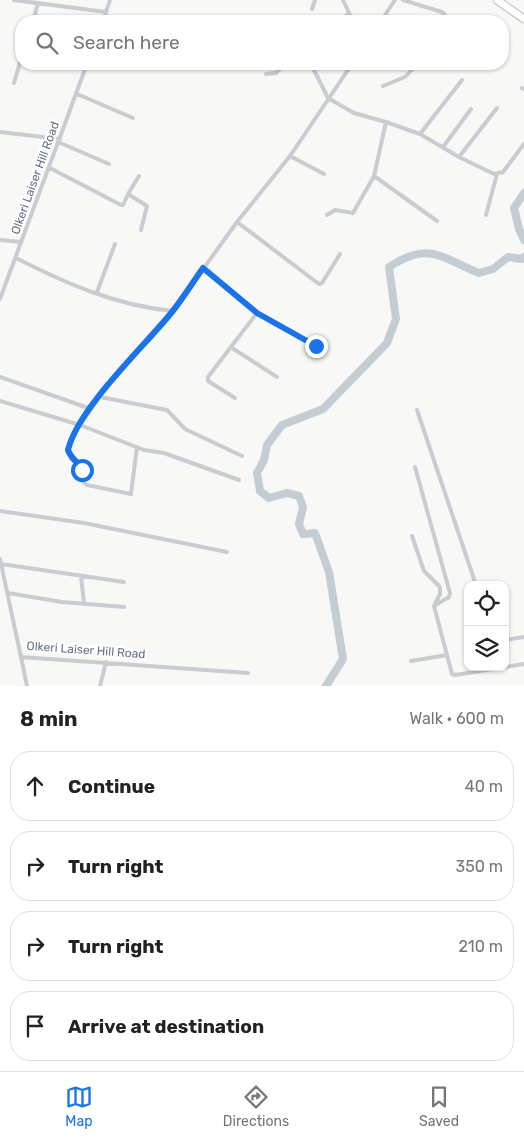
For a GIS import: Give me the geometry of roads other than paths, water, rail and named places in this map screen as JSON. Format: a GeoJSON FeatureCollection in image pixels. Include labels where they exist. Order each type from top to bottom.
{"type":"FeatureCollection","features":[{"type":"Feature","properties":{"kind":"highway"},"geometry":{"type":"LineString","coordinates":[[497,0],[524,19]]}},
{"type":"Feature","properties":{"kind":"street"},"geometry":{"type":"LineString","coordinates":[[16,0],[106,12]]}},
{"type":"Feature","properties":{"kind":"street"},"geometry":{"type":"LineString","coordinates":[[105,15],[110,0]]}},
{"type":"Feature","properties":{"kind":"street"},"geometry":{"type":"LineString","coordinates":[[312,9],[316,0]]}},
{"type":"Feature","properties":{"kind":"street"},"geometry":{"type":"LineString","coordinates":[[343,0],[349,13]]}},
{"type":"Feature","properties":{"kind":"street"},"geometry":{"type":"LineString","coordinates":[[385,15],[395,0]]}},
{"type":"Feature","properties":{"kind":"street"},"geometry":{"type":"LineString","coordinates":[[403,0],[442,12],[444,15]]}},
{"type":"Feature","properties":{"kind":"street"},"geometry":{"type":"LineString","coordinates":[[34,15],[38,3]]}},
{"type":"Feature","properties":{"kind":"street"},"geometry":{"type":"LineString","coordinates":[[14,83],[18,70]]}},
{"type":"Feature","properties":{"kind":"street","name":"Olkeri Laiser Hill Road"},"geometry":{"type":"LineString","coordinates":[[0,298],[85,70]]}},
{"type":"Feature","properties":{"kind":"street"},"geometry":{"type":"LineString","coordinates":[[266,74],[278,70]]}},
{"type":"Feature","properties":{"kind":"street"},"geometry":{"type":"LineString","coordinates":[[315,70],[328,98],[354,113],[420,134],[459,157],[497,174],[503,172],[524,144]]}},
{"type":"Feature","properties":{"kind":"street"},"geometry":{"type":"LineString","coordinates":[[137,447],[131,494],[86,486],[83,482],[80,465],[71,459],[68,450],[79,426],[91,409],[173,311],[237,222],[290,156],[348,70]]}},
{"type":"Feature","properties":{"kind":"street"},"geometry":{"type":"LineString","coordinates":[[383,86],[405,77],[411,70]]}},
{"type":"Feature","properties":{"kind":"street"},"geometry":{"type":"LineString","coordinates":[[420,134],[462,80]]}},
{"type":"Feature","properties":{"kind":"street"},"geometry":{"type":"LineString","coordinates":[[77,94],[133,118]]}},
{"type":"Feature","properties":{"kind":"street"},"geometry":{"type":"LineString","coordinates":[[459,157],[497,108]]}},
{"type":"Feature","properties":{"kind":"street"},"geometry":{"type":"LineString","coordinates":[[443,147],[471,109]]}},
{"type":"Feature","properties":{"kind":"street"},"geometry":{"type":"LineString","coordinates":[[328,215],[329,212],[337,210],[352,214],[374,176],[386,122]]}},
{"type":"Feature","properties":{"kind":"street"},"geometry":{"type":"LineString","coordinates":[[0,132],[59,140],[109,164]]}},
{"type":"Feature","properties":{"kind":"street"},"geometry":{"type":"LineString","coordinates":[[290,156],[324,174]]}},
{"type":"Feature","properties":{"kind":"street"},"geometry":{"type":"LineString","coordinates":[[50,168],[121,205],[123,205],[139,176]]}},
{"type":"Feature","properties":{"kind":"street"},"geometry":{"type":"LineString","coordinates":[[486,214],[497,174]]}},
{"type":"Feature","properties":{"kind":"street"},"geometry":{"type":"LineString","coordinates":[[374,176],[437,220]]}},
{"type":"Feature","properties":{"kind":"street"},"geometry":{"type":"LineString","coordinates":[[128,194],[148,208],[141,230]]}},
{"type":"Feature","properties":{"kind":"street"},"geometry":{"type":"LineString","coordinates":[[237,222],[319,284],[322,283],[340,254]]}},
{"type":"Feature","properties":{"kind":"street"},"geometry":{"type":"LineString","coordinates":[[0,240],[22,242]]}},
{"type":"Feature","properties":{"kind":"street"},"geometry":{"type":"LineString","coordinates":[[97,292],[114,244]]}},
{"type":"Feature","properties":{"kind":"street"},"geometry":{"type":"LineString","coordinates":[[16,258],[64,281],[124,303],[145,308],[173,311]]}},
{"type":"Feature","properties":{"kind":"street"},"geometry":{"type":"LineString","coordinates":[[203,268],[257,313],[316,346]]}},
{"type":"Feature","properties":{"kind":"street"},"geometry":{"type":"LineString","coordinates":[[0,280],[7,281]]}},
{"type":"Feature","properties":{"kind":"street"},"geometry":{"type":"LineString","coordinates":[[235,398],[208,380],[257,313]]}},
{"type":"Feature","properties":{"kind":"street"},"geometry":{"type":"LineString","coordinates":[[232,348],[277,377]]}},
{"type":"Feature","properties":{"kind":"street"},"geometry":{"type":"LineString","coordinates":[[0,377],[91,409]]}},
{"type":"Feature","properties":{"kind":"street"},"geometry":{"type":"LineString","coordinates":[[100,397],[167,410],[185,428],[242,456]]}},
{"type":"Feature","properties":{"kind":"street"},"geometry":{"type":"LineString","coordinates":[[0,401],[137,447],[164,453],[239,480]]}},
{"type":"Feature","properties":{"kind":"street"},"geometry":{"type":"LineString","coordinates":[[417,410],[475,581]]}},
{"type":"Feature","properties":{"kind":"street"},"geometry":{"type":"LineString","coordinates":[[415,467],[450,593],[449,597],[434,606]]}},
{"type":"Feature","properties":{"kind":"street"},"geometry":{"type":"LineString","coordinates":[[0,511],[84,523],[227,552]]}},
{"type":"Feature","properties":{"kind":"street"},"geometry":{"type":"LineString","coordinates":[[412,536],[424,571],[440,587],[440,594],[434,606],[452,674],[455,676],[524,664]]}},
{"type":"Feature","properties":{"kind":"street"},"geometry":{"type":"LineString","coordinates":[[1,562],[124,582]]}},
{"type":"Feature","properties":{"kind":"street","name":"Olkeri Laiser Hill Road"},"geometry":{"type":"LineString","coordinates":[[1,562],[21,657],[248,673]]}},
{"type":"Feature","properties":{"kind":"street"},"geometry":{"type":"LineString","coordinates":[[81,576],[84,603]]}},
{"type":"Feature","properties":{"kind":"street"},"geometry":{"type":"LineString","coordinates":[[8,593],[124,607]]}},
{"type":"Feature","properties":{"kind":"street"},"geometry":{"type":"LineString","coordinates":[[509,639],[524,637]]}},
{"type":"Feature","properties":{"kind":"street"},"geometry":{"type":"LineString","coordinates":[[411,662],[447,655]]}},
{"type":"Feature","properties":{"kind":"street"},"geometry":{"type":"LineString","coordinates":[[21,657],[27,686]]}},
{"type":"Feature","properties":{"kind":"street"},"geometry":{"type":"LineString","coordinates":[[100,686],[106,662]]}},
{"type":"Feature","properties":{"kind":"waterway"},"geometry":{"type":"LineString","coordinates":[[524,193],[514,208],[524,240]]}},
{"type":"Feature","properties":{"kind":"waterway"},"geometry":{"type":"LineString","coordinates":[[326,686],[343,659],[329,572],[315,533],[303,534],[299,524],[303,507],[299,496],[287,493],[269,498],[260,491],[257,473],[264,460],[267,445],[282,425],[323,409],[387,343],[396,319],[389,267],[403,259],[425,253],[444,257],[479,273],[493,269],[508,257],[522,259],[524,257]]}}]}
